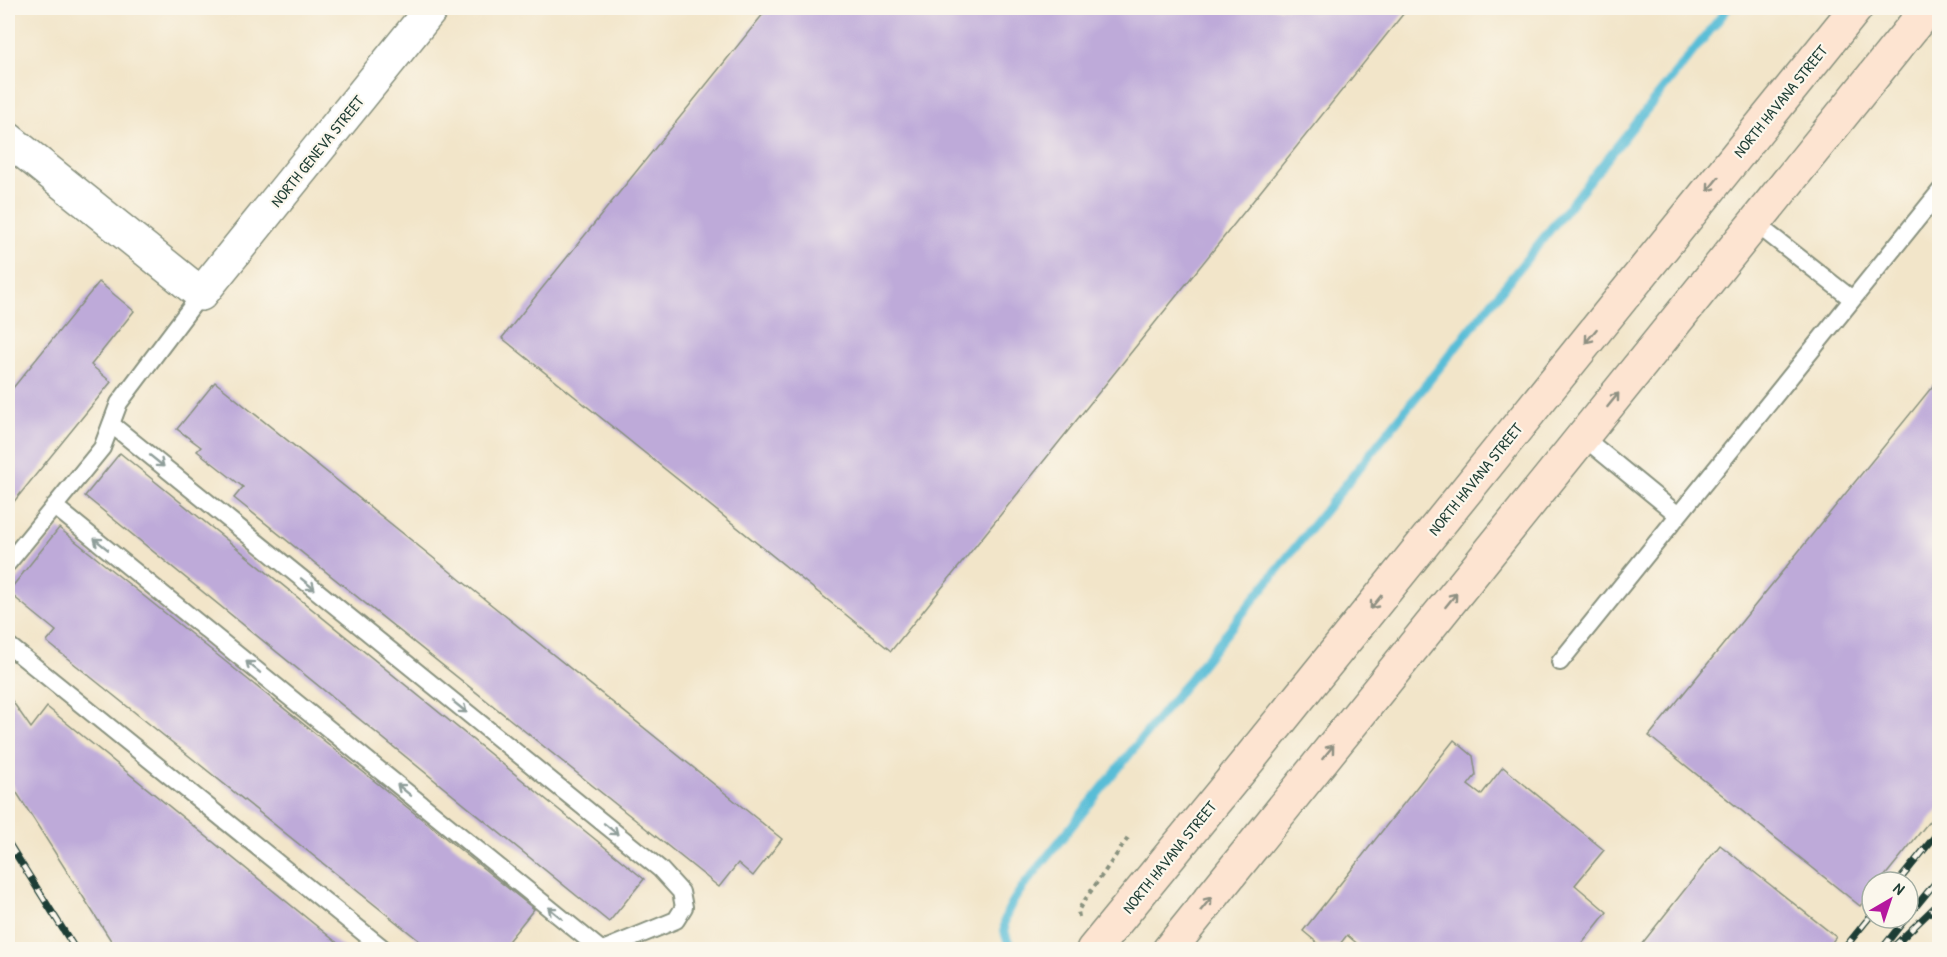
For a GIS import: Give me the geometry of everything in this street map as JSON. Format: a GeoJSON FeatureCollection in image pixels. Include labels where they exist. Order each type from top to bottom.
{"type":"FeatureCollection","features":[{"type":"Feature","properties":{"kind":"main road","name":"NORTH HAVANA STREET"},"geometry":{"type":"LineString","coordinates":[[1089,935],[1251,757],[1856,8]]}},
{"type":"Feature","properties":{"kind":"main road"},"geometry":{"type":"LineString","coordinates":[[1169,950],[1928,8]]}},
{"type":"Feature","properties":{"kind":"street","name":"NORTH GENEVA STREET"},"geometry":{"type":"LineString","coordinates":[[201,294],[432,8]]}},
{"type":"Feature","properties":{"kind":"street"},"geometry":{"type":"LineString","coordinates":[[8,139],[201,294]]}},
{"type":"Feature","properties":{"kind":"lane"},"geometry":{"type":"LineString","coordinates":[[1560,662],[1940,190]]}},
{"type":"Feature","properties":{"kind":"lane"},"geometry":{"type":"LineString","coordinates":[[1755,223],[1852,299]]}},
{"type":"Feature","properties":{"kind":"lane"},"geometry":{"type":"LineString","coordinates":[[8,562],[102,448],[119,404],[201,294]]}},
{"type":"Feature","properties":{"kind":"lane"},"geometry":{"type":"LineString","coordinates":[[54,506],[602,950],[676,920],[684,907],[681,892],[660,869],[111,424]]}},
{"type":"Feature","properties":{"kind":"lane"},"geometry":{"type":"LineString","coordinates":[[1583,437],[1678,515]]}},
{"type":"Feature","properties":{"kind":"lane"},"geometry":{"type":"LineString","coordinates":[[8,645],[385,950]]}},
{"type":"Feature","properties":{"kind":"path"},"geometry":{"type":"LineString","coordinates":[[1089,935],[1078,911],[1128,838]]}},
{"type":"Feature","properties":{"kind":"building"},"geometry":{"type":"Polygon","coordinates":[[[768,8],[1408,8],[891,651],[502,338],[768,8]]]}},
{"type":"Feature","properties":{"kind":"building"},"geometry":{"type":"Polygon","coordinates":[[[99,282],[134,311],[91,365],[111,382],[8,509],[8,394],[99,282]]]}},
{"type":"Feature","properties":{"kind":"building"},"geometry":{"type":"Polygon","coordinates":[[[1940,377],[1940,808],[1890,870],[1860,870],[1860,906],[1649,736],[1940,377]]]}},
{"type":"Feature","properties":{"kind":"building"},"geometry":{"type":"Polygon","coordinates":[[[215,382],[782,839],[753,876],[738,863],[719,887],[234,498],[243,487],[197,451],[201,447],[177,429],[215,382]]]}},
{"type":"Feature","properties":{"kind":"building"},"geometry":{"type":"Polygon","coordinates":[[[120,453],[644,879],[609,922],[85,496],[120,453]]]}},
{"type":"Feature","properties":{"kind":"building"},"geometry":{"type":"Polygon","coordinates":[[[59,528],[534,909],[501,950],[431,950],[47,642],[56,631],[8,592],[59,528]]]}},
{"type":"Feature","properties":{"kind":"building"},"geometry":{"type":"Polygon","coordinates":[[[8,695],[31,728],[47,707],[346,950],[117,950],[8,779],[8,695]]]}},
{"type":"Feature","properties":{"kind":"building"},"geometry":{"type":"Polygon","coordinates":[[[1454,740],[1473,756],[1476,775],[1468,785],[1481,795],[1503,767],[1604,850],[1575,885],[1607,912],[1577,950],[1359,950],[1361,947],[1347,935],[1340,944],[1320,945],[1303,931],[1454,740]]]}},
{"type":"Feature","properties":{"kind":"building"},"geometry":{"type":"Polygon","coordinates":[[[1720,845],[1836,937],[1826,950],[1637,950],[1720,845]]]}},
{"type":"Feature","properties":{"kind":"waterway"},"geometry":{"type":"LineString","coordinates":[[1013,950],[1004,925],[1008,911],[1022,888],[1728,8]]}},
{"type":"Feature","properties":{"kind":"railway"},"geometry":{"type":"LineString","coordinates":[[1908,870],[1940,830]]}},
{"type":"Feature","properties":{"kind":"railway"},"geometry":{"type":"LineString","coordinates":[[8,842],[76,950]]}},
{"type":"Feature","properties":{"kind":"railway"},"geometry":{"type":"LineString","coordinates":[[1920,901],[1940,877]]}},
{"type":"Feature","properties":{"kind":"railway"},"geometry":{"type":"LineString","coordinates":[[1890,950],[1940,902]]}},
{"type":"Feature","properties":{"kind":"railway"},"geometry":{"type":"LineString","coordinates":[[1843,950],[1860,929]]}},
{"type":"Feature","properties":{"kind":"railway"},"geometry":{"type":"LineString","coordinates":[[1881,950],[1897,930]]}}]}
